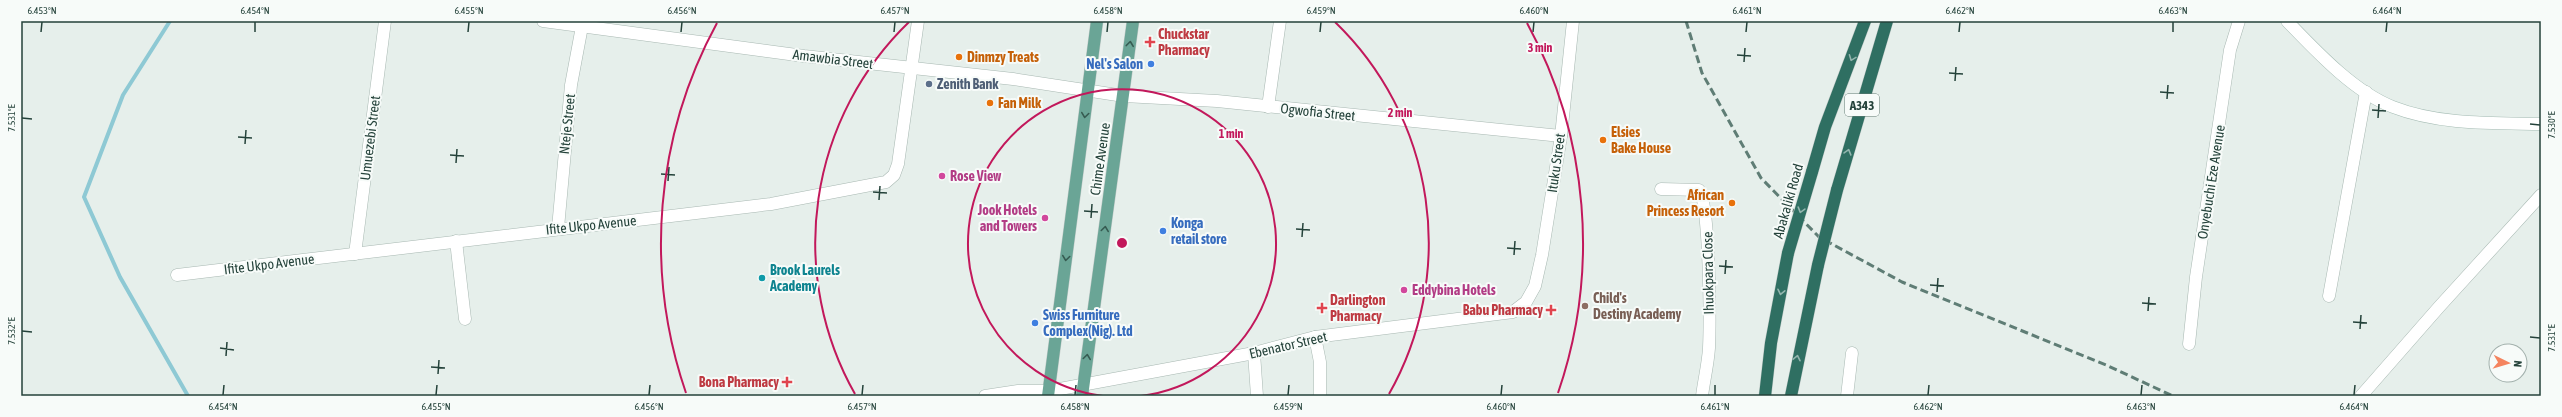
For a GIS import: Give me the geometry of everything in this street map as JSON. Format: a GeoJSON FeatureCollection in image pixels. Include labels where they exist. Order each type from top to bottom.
{"type":"FeatureCollection","features":[{"type":"Feature","properties":{"kind":"highway","name":"Abakaliki Road"},"geometry":{"type":"LineString","coordinates":[[1765,396],[1771,343],[1788,253],[1825,127],[1865,21]]}},
{"type":"Feature","properties":{"kind":"highway","name":"A343"},"geometry":{"type":"LineString","coordinates":[[1791,396],[1818,265],[1837,190],[1887,21]]}},
{"type":"Feature","properties":{"kind":"main road","name":"Chime Avenue"},"geometry":{"type":"LineString","coordinates":[[1048,393],[1097,21]]}},
{"type":"Feature","properties":{"kind":"main road","name":"Chime Avenue"},"geometry":{"type":"LineString","coordinates":[[1083,390],[1133,21]]}},
{"type":"Feature","properties":{"kind":"street","name":"Umuezebi Street"},"geometry":{"type":"LineString","coordinates":[[355,254],[384,21]]}},
{"type":"Feature","properties":{"kind":"street","name":"Amawbia Street"},"geometry":{"type":"LineString","coordinates":[[543,21],[583,23],[913,68],[1013,79],[1088,92],[1124,96]]}},
{"type":"Feature","properties":{"kind":"street","name":"Ifite Ukpo Avenue"},"geometry":{"type":"LineString","coordinates":[[177,275],[558,228],[771,204],[886,182],[894,175],[898,164],[913,68],[918,21]]}},
{"type":"Feature","properties":{"kind":"street"},"geometry":{"type":"LineString","coordinates":[[1268,107],[1280,21]]}},
{"type":"Feature","properties":{"kind":"street","name":"Ituku Street"},"geometry":{"type":"LineString","coordinates":[[1526,302],[1535,286],[1542,255],[1561,136],[1573,21]]}},
{"type":"Feature","properties":{"kind":"street","name":"Onyebuchi Eze Avenue"},"geometry":{"type":"LineString","coordinates":[[2189,344],[2196,277],[2230,50],[2239,21]]}},
{"type":"Feature","properties":{"kind":"street"},"geometry":{"type":"LineString","coordinates":[[2287,21],[2312,47],[2366,92],[2393,107],[2447,119],[2485,123],[2541,124]]}},
{"type":"Feature","properties":{"kind":"street","name":"Nteje Street"},"geometry":{"type":"LineString","coordinates":[[558,228],[571,85],[583,23]]}},
{"type":"Feature","properties":{"kind":"street"},"geometry":{"type":"LineString","coordinates":[[2329,296],[2366,92]]}},
{"type":"Feature","properties":{"kind":"street","name":"Ogwofia Street"},"geometry":{"type":"LineString","coordinates":[[1124,96],[1217,101],[1561,136]]}},
{"type":"Feature","properties":{"kind":"street","name":"Ihuokpara Close"},"geometry":{"type":"LineString","coordinates":[[1661,189],[1694,188],[1700,190],[1705,205],[1707,229],[1709,349],[1702,396]]}},
{"type":"Feature","properties":{"kind":"street"},"geometry":{"type":"LineString","coordinates":[[2361,396],[2439,307],[2541,195]]}},
{"type":"Feature","properties":{"kind":"street"},"geometry":{"type":"LineString","coordinates":[[456,241],[465,319]]}},
{"type":"Feature","properties":{"kind":"street","name":"Ebenator Street"},"geometry":{"type":"LineString","coordinates":[[985,396],[1018,391],[1048,393],[1083,390],[1254,354],[1315,337],[1498,315],[1513,312],[1526,302]]}},
{"type":"Feature","properties":{"kind":"street"},"geometry":{"type":"LineString","coordinates":[[1315,337],[1320,362],[1320,396]]}},
{"type":"Feature","properties":{"kind":"street"},"geometry":{"type":"LineString","coordinates":[[1847,396],[1852,353]]}},
{"type":"Feature","properties":{"kind":"street"},"geometry":{"type":"LineString","coordinates":[[1254,354],[1257,396]]}},
{"type":"Feature","properties":{"kind":"waterway"},"geometry":{"type":"LineString","coordinates":[[170,21],[123,95],[84,197],[120,277],[188,396]]}},
{"type":"Feature","properties":{"kind":"railway"},"geometry":{"type":"LineString","coordinates":[[1686,21],[1702,73],[1761,178],[1819,237],[1902,282],[2106,365],[2173,396]]}},
{"type":"Feature","properties":{"kind":"place","name":"Chuckstar Pharmacy"},"geometry":{"type":"Point","coordinates":[1150,42]}},
{"type":"Feature","properties":{"kind":"place","name":"Dinmzy Treats"},"geometry":{"type":"Point","coordinates":[959,57]}},
{"type":"Feature","properties":{"kind":"place","name":"Nel's Salon"},"geometry":{"type":"Point","coordinates":[1151,64]}},
{"type":"Feature","properties":{"kind":"place","name":"Zenith Bank"},"geometry":{"type":"Point","coordinates":[929,84]}},
{"type":"Feature","properties":{"kind":"place","name":"Fan Milk"},"geometry":{"type":"Point","coordinates":[990,103]}},
{"type":"Feature","properties":{"kind":"place","name":"Elsies Bake House"},"geometry":{"type":"Point","coordinates":[1603,140]}},
{"type":"Feature","properties":{"kind":"place","name":"Rose View"},"geometry":{"type":"Point","coordinates":[942,176]}},
{"type":"Feature","properties":{"kind":"place","name":"African Princess Resort"},"geometry":{"type":"Point","coordinates":[1732,203]}},
{"type":"Feature","properties":{"kind":"place","name":"Jook Hotels and Towers"},"geometry":{"type":"Point","coordinates":[1045,218]}},
{"type":"Feature","properties":{"kind":"place","name":"Konga retail store"},"geometry":{"type":"Point","coordinates":[1163,231]}},
{"type":"Feature","properties":{"kind":"place","name":"Brook Laurels Academy"},"geometry":{"type":"Point","coordinates":[762,278]}},
{"type":"Feature","properties":{"kind":"place","name":"Eddybina Hotels"},"geometry":{"type":"Point","coordinates":[1404,290]}},
{"type":"Feature","properties":{"kind":"place","name":"Child's Destiny Academy"},"geometry":{"type":"Point","coordinates":[1585,306]}},
{"type":"Feature","properties":{"kind":"place","name":"Darlington Pharmacy"},"geometry":{"type":"Point","coordinates":[1322,308]}},
{"type":"Feature","properties":{"kind":"place","name":"Babu Pharmacy"},"geometry":{"type":"Point","coordinates":[1551,310]}},
{"type":"Feature","properties":{"kind":"place","name":"Swiss Furniture Complex(Nig). Ltd"},"geometry":{"type":"Point","coordinates":[1035,323]}},
{"type":"Feature","properties":{"kind":"place","name":"Bona Pharmacy"},"geometry":{"type":"Point","coordinates":[787,382]}}]}
